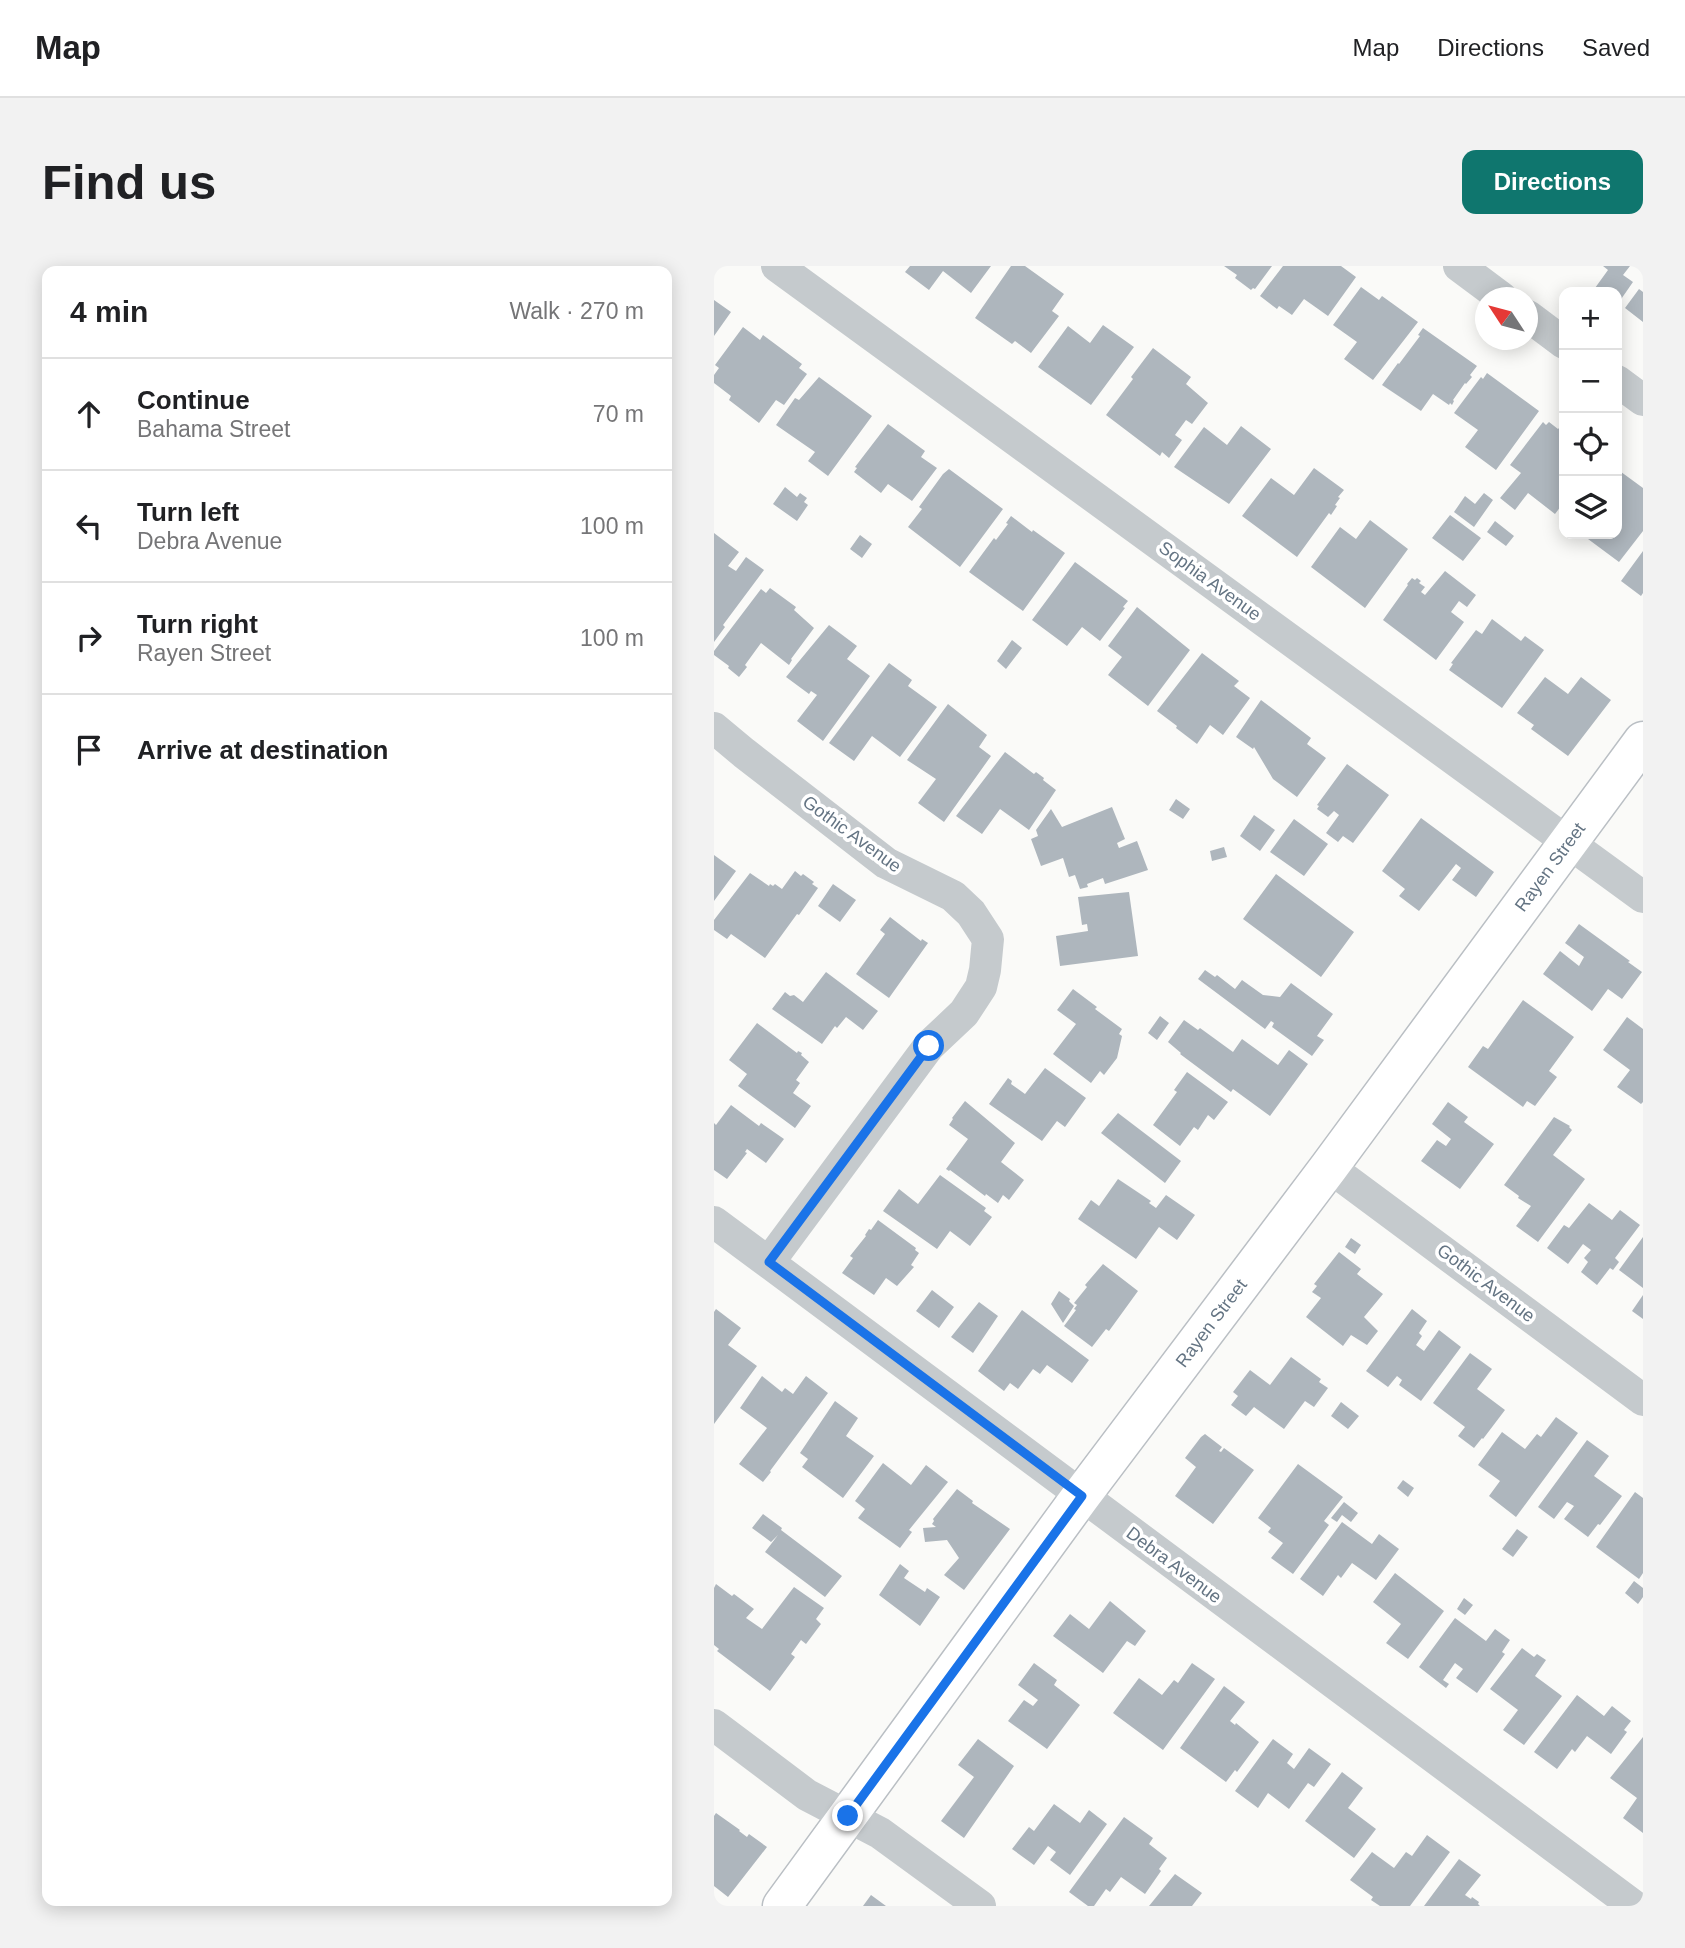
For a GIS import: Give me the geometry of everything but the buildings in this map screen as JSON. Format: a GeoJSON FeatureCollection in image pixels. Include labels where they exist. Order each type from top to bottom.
{"type":"FeatureCollection","features":[{"type":"Feature","properties":{"kind":"street","name":"Sophia Avenue"},"geometry":{"type":"LineString","coordinates":[[777,266],[1643,897]]}},
{"type":"Feature","properties":{"kind":"street"},"geometry":{"type":"LineString","coordinates":[[1459,266],[1487,287]]}},
{"type":"Feature","properties":{"kind":"street"},"geometry":{"type":"LineString","coordinates":[[1538,324],[1559,339]]}},
{"type":"Feature","properties":{"kind":"street"},"geometry":{"type":"LineString","coordinates":[[1622,385],[1643,400]]}},
{"type":"Feature","properties":{"kind":"street","name":"Gothic Avenue"},"geometry":{"type":"LineString","coordinates":[[714,728],[886,863],[953,896],[971,913],[988,939],[981,987],[964,1013],[929,1046],[769,1262]]}},
{"type":"Feature","properties":{"kind":"street","name":"Rayen Street"},"geometry":{"type":"LineString","coordinates":[[782,1906],[1082,1496],[1643,741]]}},
{"type":"Feature","properties":{"kind":"street","name":"Gothic Avenue"},"geometry":{"type":"LineString","coordinates":[[1329,1167],[1643,1400]]}},
{"type":"Feature","properties":{"kind":"street","name":"Debra Avenue"},"geometry":{"type":"LineString","coordinates":[[714,1222],[1634,1906]]}},
{"type":"Feature","properties":{"kind":"street"},"geometry":{"type":"LineString","coordinates":[[714,1725],[807,1795],[880,1833],[979,1906]]}},
{"type":"Feature","properties":{"kind":"route"},"geometry":{"type":"LineString","coordinates":[[848,1816],[1082,1496],[769,1262],[929,1046]]}}]}
